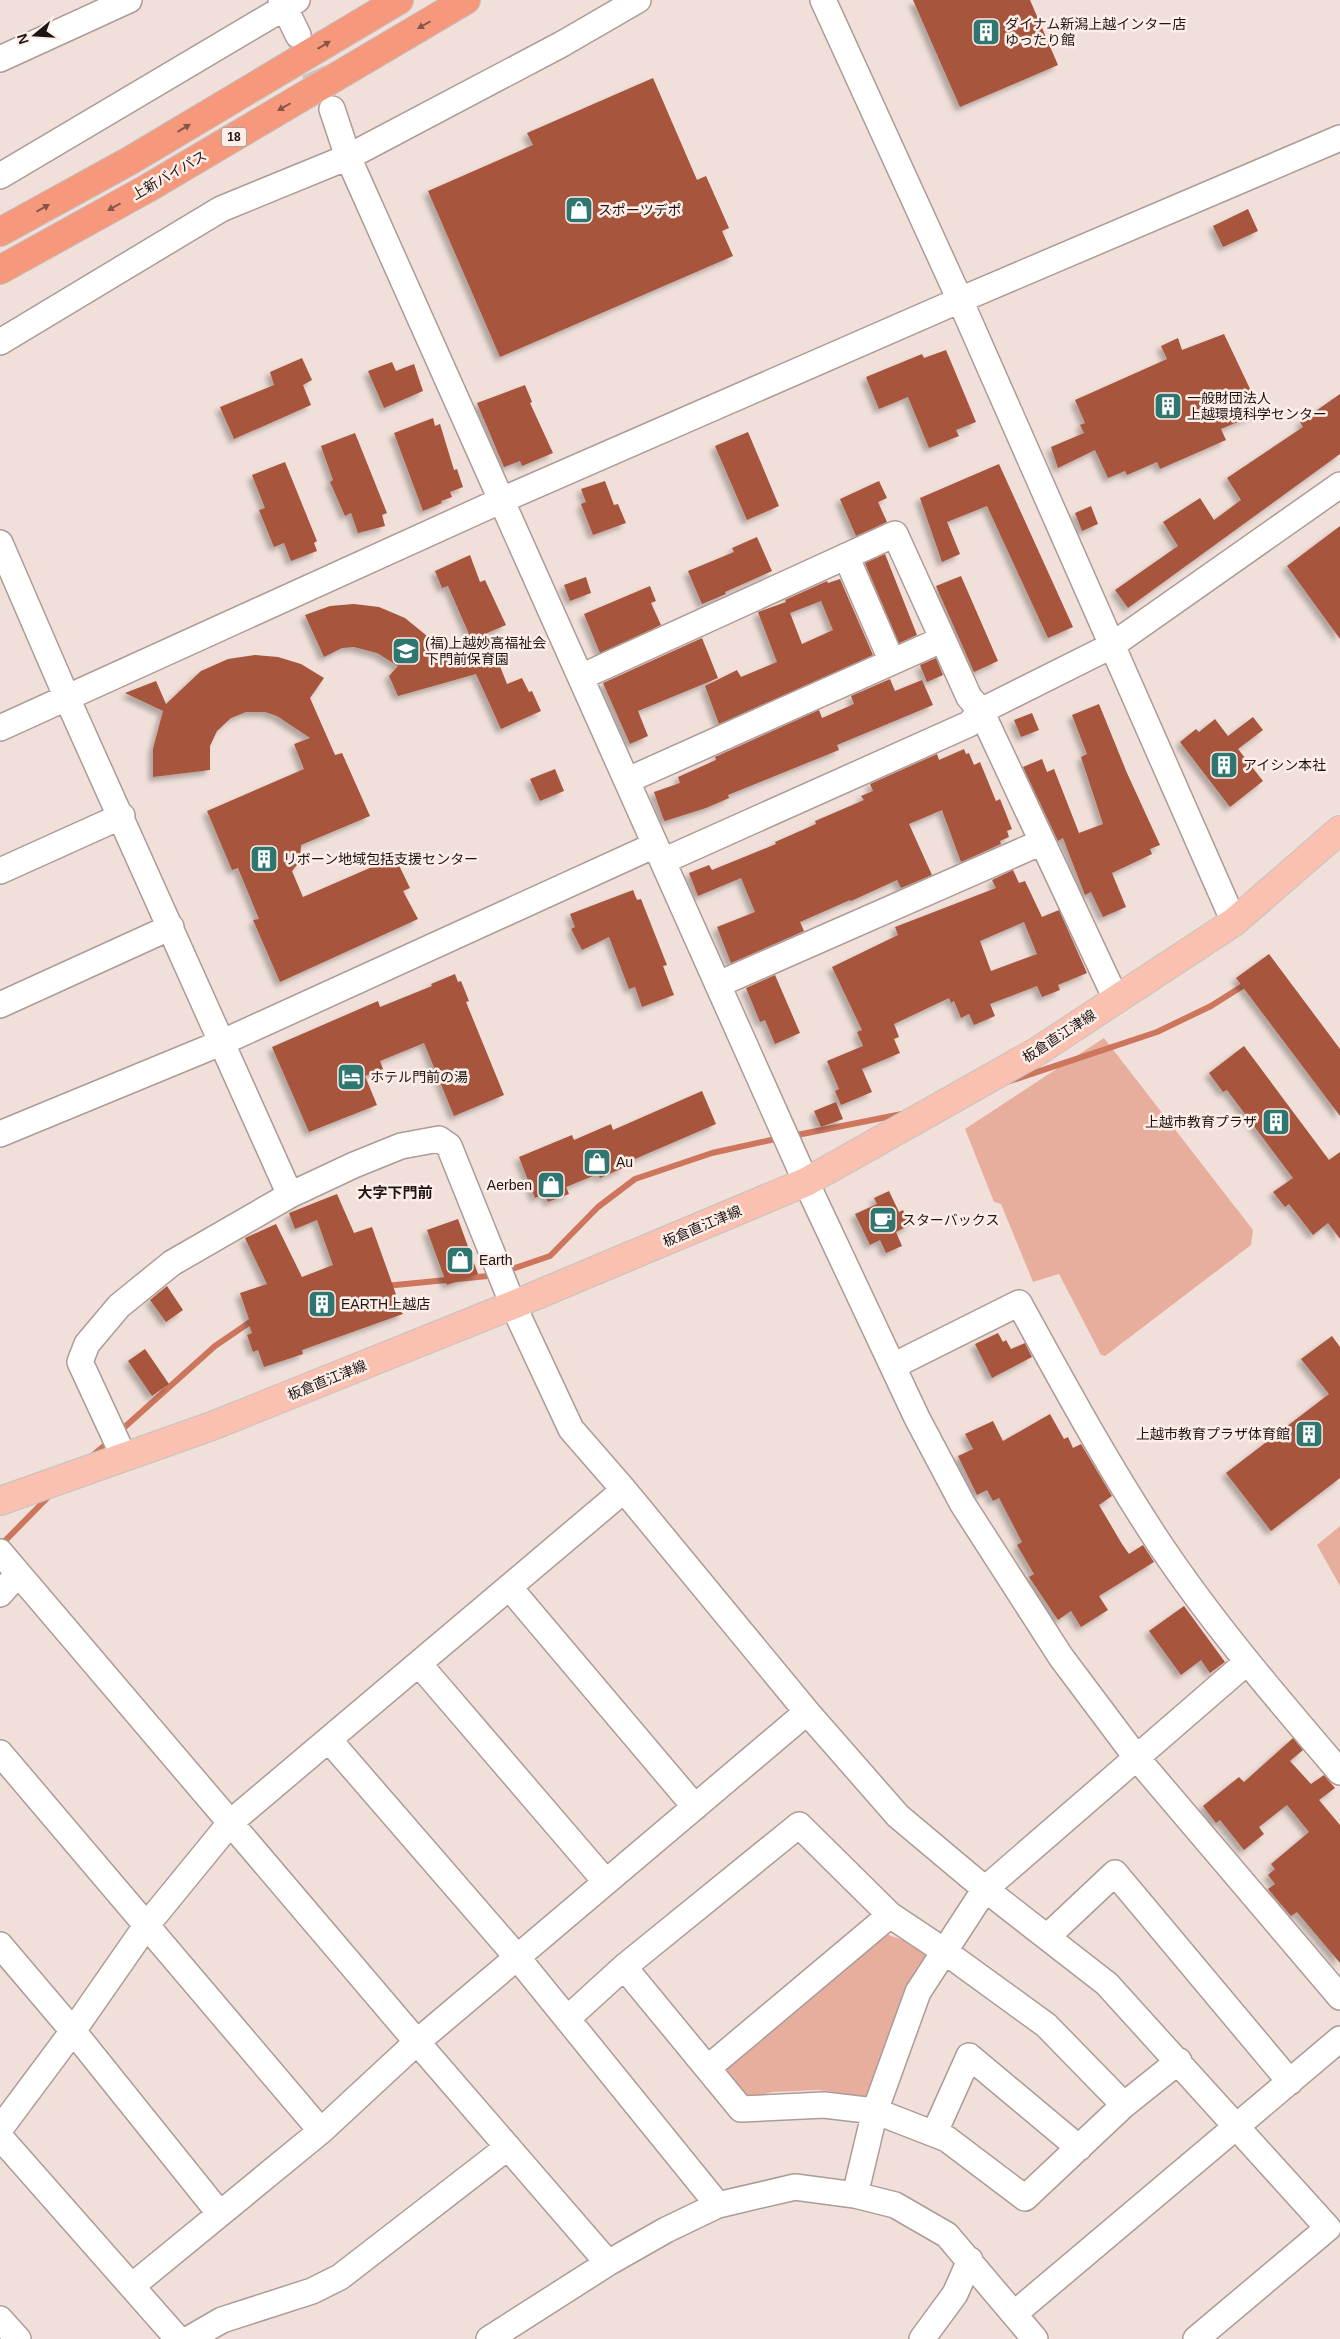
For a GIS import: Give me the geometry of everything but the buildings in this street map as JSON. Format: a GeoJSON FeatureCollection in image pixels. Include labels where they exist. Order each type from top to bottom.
{"type":"FeatureCollection","features":[{"type":"Feature","properties":{"kind":"highway","name":"18"},"geometry":{"type":"LineString","coordinates":[[0,232],[131,160],[399,0]]}},
{"type":"Feature","properties":{"kind":"highway","name":"上新バイパス"},"geometry":{"type":"LineString","coordinates":[[0,270],[148,188],[466,0]]}},
{"type":"Feature","properties":{"kind":"main road","name":"板倉直江津線"},"geometry":{"type":"LineString","coordinates":[[0,1502],[212,1426],[513,1305],[806,1182],[1038,1051],[1116,1000],[1234,922],[1340,830]]}},
{"type":"Feature","properties":{"kind":"street"},"geometry":{"type":"LineString","coordinates":[[0,59],[129,0]]}},
{"type":"Feature","properties":{"kind":"street"},"geometry":{"type":"LineString","coordinates":[[0,342],[221,209],[348,157],[562,44],[638,0]]}},
{"type":"Feature","properties":{"kind":"street"},"geometry":{"type":"LineString","coordinates":[[823,0],[960,300],[1234,922]]}},
{"type":"Feature","properties":{"kind":"street"},"geometry":{"type":"LineString","coordinates":[[2,170],[288,3],[298,35]]}},
{"type":"Feature","properties":{"kind":"street"},"geometry":{"type":"LineString","coordinates":[[332,109],[348,157],[806,1182],[917,1418],[958,1494],[1001,1565],[1061,1657],[1136,1757],[1340,1997]]}},
{"type":"Feature","properties":{"kind":"street"},"geometry":{"type":"LineString","coordinates":[[0,728],[502,500],[960,300],[1340,138]]}},
{"type":"Feature","properties":{"kind":"street"},"geometry":{"type":"LineString","coordinates":[[0,1134],[223,1042],[659,853],[969,724],[981,711],[1111,646],[1340,485]]}},
{"type":"Feature","properties":{"kind":"street"},"geometry":{"type":"LineString","coordinates":[[581,677],[895,534],[941,640],[969,697],[981,711],[1116,1000]]}},
{"type":"Feature","properties":{"kind":"street"},"geometry":{"type":"LineString","coordinates":[[0,543],[67,698],[122,816],[290,1196]]}},
{"type":"Feature","properties":{"kind":"street"},"geometry":{"type":"LineString","coordinates":[[846,556],[892,662]]}},
{"type":"Feature","properties":{"kind":"street"},"geometry":{"type":"LineString","coordinates":[[628,780],[941,640]]}},
{"type":"Feature","properties":{"kind":"street"},"geometry":{"type":"LineString","coordinates":[[0,871],[122,816]]}},
{"type":"Feature","properties":{"kind":"street"},"geometry":{"type":"LineString","coordinates":[[719,984],[1042,842]]}},
{"type":"Feature","properties":{"kind":"street"},"geometry":{"type":"LineString","coordinates":[[0,1005],[171,927]]}},
{"type":"Feature","properties":{"kind":"street"},"geometry":{"type":"LineString","coordinates":[[124,1457],[80,1362],[87,1344],[119,1306],[172,1263],[290,1196],[354,1165],[400,1146],[438,1139],[449,1146],[513,1305],[571,1429],[624,1490],[807,1712],[898,1816],[985,1889],[1107,1984],[1179,2061],[1328,2228],[1196,2339]]}},
{"type":"Feature","properties":{"kind":"street"},"geometry":{"type":"LineString","coordinates":[[893,1366],[1019,1303],[1116,1477],[1170,1559],[1247,1662],[1340,1772]]}},
{"type":"Feature","properties":{"kind":"street"},"geometry":{"type":"LineString","coordinates":[[0,2129],[146,1926],[230,1822],[624,1490]]}},
{"type":"Feature","properties":{"kind":"street"},"geometry":{"type":"LineString","coordinates":[[0,1552],[417,2042],[608,2263]]}},
{"type":"Feature","properties":{"kind":"street"},"geometry":{"type":"LineString","coordinates":[[0,1594],[18,1574]]}},
{"type":"Feature","properties":{"kind":"street"},"geometry":{"type":"LineString","coordinates":[[509,1586],[695,1807]]}},
{"type":"Feature","properties":{"kind":"street"},"geometry":{"type":"LineString","coordinates":[[855,2195],[875,2111],[918,1992],[985,1889],[1247,1662]]}},
{"type":"Feature","properties":{"kind":"street"},"geometry":{"type":"LineString","coordinates":[[419,1664],[606,1882]]}},
{"type":"Feature","properties":{"kind":"street"},"geometry":{"type":"LineString","coordinates":[[132,2286],[321,2131],[417,2042],[807,1712]]}},
{"type":"Feature","properties":{"kind":"street"},"geometry":{"type":"LineString","coordinates":[[329,1740],[517,1958],[718,2204]]}},
{"type":"Feature","properties":{"kind":"street"},"geometry":{"type":"LineString","coordinates":[[0,1753],[321,2131]]}},
{"type":"Feature","properties":{"kind":"street"},"geometry":{"type":"LineString","coordinates":[[567,2019],[624,1967],[799,1824],[890,1915],[944,1951],[1046,2025],[1124,2105]]}},
{"type":"Feature","properties":{"kind":"street"},"geometry":{"type":"LineString","coordinates":[[1047,1937],[1116,1873],[1290,2082]]}},
{"type":"Feature","properties":{"kind":"street"},"geometry":{"type":"LineString","coordinates":[[708,2067],[890,1915]]}},
{"type":"Feature","properties":{"kind":"street"},"geometry":{"type":"LineString","coordinates":[[0,1945],[73,2030],[220,2214]]}},
{"type":"Feature","properties":{"kind":"street"},"geometry":{"type":"LineString","coordinates":[[624,1967],[741,2109],[824,2105],[875,2111],[947,2139],[1025,2198],[1124,2105],[1179,2061]]}},
{"type":"Feature","properties":{"kind":"street"},"geometry":{"type":"LineString","coordinates":[[1014,2314],[1340,2039]]}},
{"type":"Feature","properties":{"kind":"street"},"geometry":{"type":"LineString","coordinates":[[934,2134],[969,2056],[1079,2148]]}},
{"type":"Feature","properties":{"kind":"street"},"geometry":{"type":"LineString","coordinates":[[0,2137],[178,2339]]}},
{"type":"Feature","properties":{"kind":"street"},"geometry":{"type":"LineString","coordinates":[[189,2339],[222,2320],[312,2290],[340,2277],[508,2147]]}},
{"type":"Feature","properties":{"kind":"street"},"geometry":{"type":"LineString","coordinates":[[489,2339],[608,2263],[718,2204],[795,2187],[855,2195],[895,2206],[947,2235],[1035,2339]]}},
{"type":"Feature","properties":{"kind":"street"},"geometry":{"type":"LineString","coordinates":[[922,2339],[955,2294],[970,2260]]}},
{"type":"Feature","properties":{"kind":"street"},"geometry":{"type":"LineString","coordinates":[[0,2319],[18,2339]]}},
{"type":"Feature","properties":{"kind":"shaded area"},"geometry":{"type":"Polygon","coordinates":[[[1104,1038],[1253,1230],[1251,1245],[1105,1356],[1101,1355],[1059,1274],[1033,1282],[1001,1204],[994,1202],[965,1129],[1104,1038]]]}},
{"type":"Feature","properties":{"kind":"shaded area"},"geometry":{"type":"Polygon","coordinates":[[[1340,1526],[1340,1586],[1317,1545],[1340,1526]]]}},
{"type":"Feature","properties":{"kind":"shaded area"},"geometry":{"type":"Polygon","coordinates":[[[886,1934],[928,1949],[929,1952],[867,2097],[819,2090],[772,2092],[751,2098],[747,2096],[728,2075],[726,2066],[886,1934]]]}},
{"type":"Feature","properties":{"kind":"waterway"},"geometry":{"type":"LineString","coordinates":[[1010,1081],[1157,1032],[1211,1006],[1249,982]]}},
{"type":"Feature","properties":{"kind":"waterway"},"geometry":{"type":"LineString","coordinates":[[792,1136],[902,1114]]}},
{"type":"Feature","properties":{"kind":"waterway"},"geometry":{"type":"LineString","coordinates":[[506,1271],[550,1256],[598,1207],[635,1179],[712,1153],[780,1138]]}},
{"type":"Feature","properties":{"kind":"waterway"},"geometry":{"type":"LineString","coordinates":[[385,1286],[496,1274]]}},
{"type":"Feature","properties":{"kind":"waterway"},"geometry":{"type":"LineString","coordinates":[[118,1433],[215,1346],[256,1318]]}},
{"type":"Feature","properties":{"kind":"waterway"},"geometry":{"type":"LineString","coordinates":[[92,1456],[111,1440]]}},
{"type":"Feature","properties":{"kind":"waterway"},"geometry":{"type":"LineString","coordinates":[[0,1546],[52,1493]]}},
{"type":"Feature","properties":{"kind":"tunnel"},"geometry":{"type":"LineString","coordinates":[[298,37],[329,105]]}},
{"type":"Feature","properties":{"kind":"place","name":"ダイナム新潟上越インター店 ゆったり館"},"geometry":{"type":"Point","coordinates":[986,32]}},
{"type":"Feature","properties":{"kind":"place","name":"スポーツデポ"},"geometry":{"type":"Point","coordinates":[579,210]}},
{"type":"Feature","properties":{"kind":"place","name":"一般財団法人 上越環境科学センター"},"geometry":{"type":"Point","coordinates":[1168,406]}},
{"type":"Feature","properties":{"kind":"place","name":"(福)上越妙高福祉会 下門前保育園"},"geometry":{"type":"Point","coordinates":[406,651]}},
{"type":"Feature","properties":{"kind":"place","name":"アイシン本社"},"geometry":{"type":"Point","coordinates":[1224,765]}},
{"type":"Feature","properties":{"kind":"place","name":"リボーン地域包括支援センター"},"geometry":{"type":"Point","coordinates":[264,859]}},
{"type":"Feature","properties":{"kind":"place","name":"ホテル門前の湯"},"geometry":{"type":"Point","coordinates":[351,1077]}},
{"type":"Feature","properties":{"kind":"place","name":"上越市教育プラザ"},"geometry":{"type":"Point","coordinates":[1276,1122]}},
{"type":"Feature","properties":{"kind":"place","name":"Au"},"geometry":{"type":"Point","coordinates":[597,1162]}},
{"type":"Feature","properties":{"kind":"place","name":"Aerben"},"geometry":{"type":"Point","coordinates":[551,1185]}},
{"type":"Feature","properties":{"kind":"place","name":"スターバックス"},"geometry":{"type":"Point","coordinates":[883,1220]}},
{"type":"Feature","properties":{"kind":"place","name":"Earth"},"geometry":{"type":"Point","coordinates":[460,1260]}},
{"type":"Feature","properties":{"kind":"place","name":"EARTH上越店"},"geometry":{"type":"Point","coordinates":[322,1304]}},
{"type":"Feature","properties":{"kind":"place","name":"上越市教育プラザ体育館"},"geometry":{"type":"Point","coordinates":[1309,1434]}},
{"type":"Feature","properties":{"kind":"district","name":"大字下門前"},"geometry":{"type":"Point","coordinates":[395,1192]}}]}
